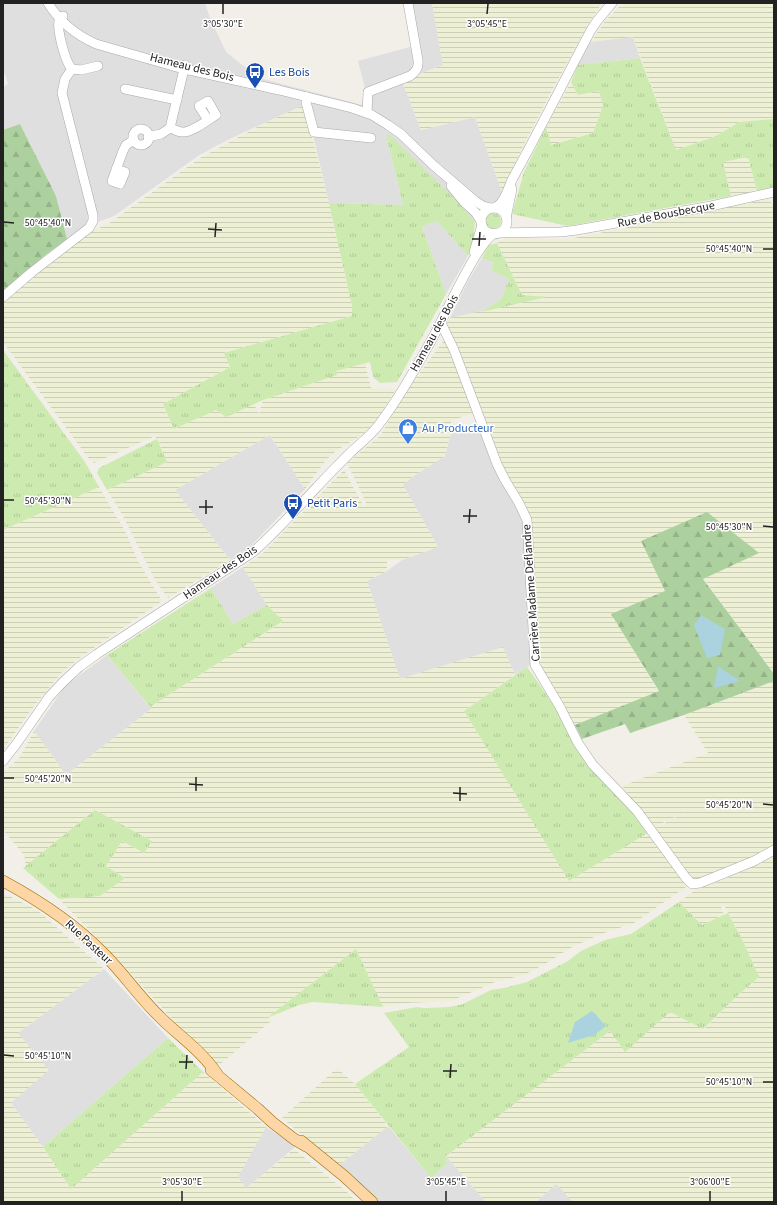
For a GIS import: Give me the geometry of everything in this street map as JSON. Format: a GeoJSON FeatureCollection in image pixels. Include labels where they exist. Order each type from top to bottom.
{"type":"FeatureCollection","features":[{"type":"Feature","properties":{"kind":"main road","name":"Rue Pasteur"},"geometry":{"type":"LineString","coordinates":[[3,881],[43,904],[83,934],[110,960],[196,1058],[217,1074],[272,1122],[294,1139],[306,1146],[344,1176],[372,1202]]}},
{"type":"Feature","properties":{"kind":"street","name":"Hameau des Bois"},"geometry":{"type":"LineString","coordinates":[[48,3],[62,17],[110,48],[352,108],[379,119],[393,128],[475,201],[483,206],[493,208]]}},
{"type":"Feature","properties":{"kind":"street","name":"Hameau des Bois"},"geometry":{"type":"LineString","coordinates":[[52,3],[62,17]]}},
{"type":"Feature","properties":{"kind":"street"},"geometry":{"type":"LineString","coordinates":[[367,114],[368,92],[410,76],[417,69],[418,60],[408,3]]}},
{"type":"Feature","properties":{"kind":"street"},"geometry":{"type":"LineString","coordinates":[[522,162],[511,194],[505,227],[497,233],[488,232],[481,223],[484,213],[501,203],[512,179],[591,30],[603,12],[612,3]]}},
{"type":"Feature","properties":{"kind":"street"},"geometry":{"type":"LineString","coordinates":[[62,17],[58,24],[59,30],[67,62],[72,69],[81,70],[98,66]]}},
{"type":"Feature","properties":{"kind":"street"},"geometry":{"type":"LineString","coordinates":[[116,169],[124,148],[134,140],[138,144],[146,143],[148,137],[161,134],[170,128],[184,67]]}},
{"type":"Feature","properties":{"kind":"street"},"geometry":{"type":"LineString","coordinates":[[3,297],[32,272],[89,228],[93,221],[90,200],[62,93],[65,79],[72,69]]}},
{"type":"Feature","properties":{"kind":"street"},"geometry":{"type":"LineString","coordinates":[[125,89],[177,100]]}},
{"type":"Feature","properties":{"kind":"street"},"geometry":{"type":"LineString","coordinates":[[307,97],[306,102],[314,132],[372,138]]}},
{"type":"Feature","properties":{"kind":"street"},"geometry":{"type":"LineString","coordinates":[[170,128],[180,132],[188,132],[208,120]]}},
{"type":"Feature","properties":{"kind":"street","name":"Hameau des Bois"},"geometry":{"type":"LineString","coordinates":[[432,164],[464,202],[478,216],[481,223],[478,240],[464,277]]}},
{"type":"Feature","properties":{"kind":"street","name":"Rue de Bousbecque"},"geometry":{"type":"LineString","coordinates":[[497,233],[557,232],[585,229],[697,209],[774,192]]}},
{"type":"Feature","properties":{"kind":"street"},"geometry":{"type":"LineString","coordinates":[[493,208],[502,211],[506,219]]}},
{"type":"Feature","properties":{"kind":"street","name":"Rue de Bousbecque"},"geometry":{"type":"LineString","coordinates":[[506,219],[513,225],[557,232]]}},
{"type":"Feature","properties":{"kind":"street","name":"Hameau des Bois"},"geometry":{"type":"LineString","coordinates":[[3,761],[15,747],[49,697],[79,667],[246,556],[269,536],[376,427],[411,374],[441,323],[464,277],[484,242],[489,237],[497,233]]}},
{"type":"Feature","properties":{"kind":"street","name":"Carrière Madame Deflandre"},"geometry":{"type":"LineString","coordinates":[[441,323],[454,350],[497,464],[527,520],[535,665],[560,707],[578,743],[593,764],[637,811],[692,884],[700,883],[754,861],[774,850]]}},
{"type":"Feature","properties":{"kind":"shaded area"},"geometry":{"type":"Polygon","coordinates":[[[3,3],[205,3],[210,18],[226,52],[259,78],[362,105],[365,88],[358,61],[417,45],[409,3],[432,3],[443,65],[402,81],[421,130],[475,117],[502,192],[492,217],[475,222],[459,203],[386,135],[403,205],[329,203],[313,135],[304,105],[238,135],[198,156],[114,216],[95,223],[67,239],[56,196],[20,124],[3,130],[3,87],[8,84],[5,74],[3,74],[3,3]]]}},
{"type":"Feature","properties":{"kind":"shaded area"},"geometry":{"type":"Polygon","coordinates":[[[633,37],[640,58],[578,65],[589,41],[633,37]]]}},
{"type":"Feature","properties":{"kind":"shaded area"},"geometry":{"type":"Polygon","coordinates":[[[437,221],[468,256],[446,294],[422,227],[437,221]]]}},
{"type":"Feature","properties":{"kind":"shaded area"},"geometry":{"type":"Polygon","coordinates":[[[482,258],[495,263],[492,270],[509,279],[501,299],[481,312],[450,318],[468,281],[482,258]]]}},
{"type":"Feature","properties":{"kind":"shaded area"},"geometry":{"type":"Polygon","coordinates":[[[479,430],[492,463],[516,505],[523,522],[532,664],[515,675],[503,648],[400,679],[367,581],[387,571],[402,560],[438,547],[403,485],[412,477],[445,456],[451,433],[479,430]]]}},
{"type":"Feature","properties":{"kind":"shaded area"},"geometry":{"type":"Polygon","coordinates":[[[270,435],[305,489],[248,549],[230,560],[175,490],[270,435]]]}},
{"type":"Feature","properties":{"kind":"shaded area"},"geometry":{"type":"Polygon","coordinates":[[[243,567],[267,605],[233,624],[211,588],[243,567]]]}},
{"type":"Feature","properties":{"kind":"shaded area"},"geometry":{"type":"Polygon","coordinates":[[[107,655],[151,709],[66,775],[34,731],[66,685],[107,655]]]}},
{"type":"Feature","properties":{"kind":"shaded area"},"geometry":{"type":"Polygon","coordinates":[[[104,969],[168,1038],[43,1147],[11,1103],[18,1033],[104,969]]]}},
{"type":"Feature","properties":{"kind":"shaded area"},"geometry":{"type":"Polygon","coordinates":[[[388,1126],[431,1178],[447,1164],[446,1156],[486,1202],[378,1202],[338,1166],[388,1126]]]}},
{"type":"Feature","properties":{"kind":"shaded area"},"geometry":{"type":"Polygon","coordinates":[[[266,1127],[296,1146],[246,1189],[237,1177],[266,1127]]]}},
{"type":"Feature","properties":{"kind":"shaded area"},"geometry":{"type":"Polygon","coordinates":[[[557,1183],[573,1202],[536,1202],[557,1183]]]}},
{"type":"Feature","properties":{"kind":"green space"},"geometry":{"type":"Polygon","coordinates":[[[432,3],[602,3],[589,23],[556,83],[524,144],[502,192],[475,117],[421,130],[402,81],[443,65],[432,3]]]}},
{"type":"Feature","properties":{"kind":"green space"},"geometry":{"type":"Polygon","coordinates":[[[623,3],[774,3],[774,119],[739,122],[714,137],[676,150],[633,37],[591,42],[605,21],[623,3]]]}},
{"type":"Feature","properties":{"kind":"green space"},"geometry":{"type":"Polygon","coordinates":[[[640,58],[676,150],[714,137],[739,122],[774,119],[774,187],[757,191],[748,157],[723,162],[731,196],[568,226],[512,214],[524,172],[546,127],[551,145],[593,133],[603,106],[599,91],[578,95],[571,82],[578,65],[640,58]]]}},
{"type":"Feature","properties":{"kind":"green space"},"geometry":{"type":"Polygon","coordinates":[[[571,82],[578,95],[599,91],[603,106],[593,133],[550,145],[546,127],[571,82]]]}},
{"type":"Feature","properties":{"kind":"green space"},"geometry":{"type":"Polygon","coordinates":[[[304,105],[329,203],[352,306],[352,316],[224,353],[230,367],[163,404],[174,429],[216,409],[226,417],[254,404],[259,414],[263,400],[336,375],[336,371],[365,363],[371,388],[396,389],[377,420],[363,434],[336,451],[326,460],[305,489],[270,435],[175,490],[230,560],[168,598],[155,580],[123,516],[107,490],[167,462],[159,443],[155,436],[94,463],[89,459],[3,342],[3,299],[82,237],[108,224],[200,158],[263,124],[304,105]]]}},
{"type":"Feature","properties":{"kind":"green space"},"geometry":{"type":"Polygon","coordinates":[[[20,124],[56,196],[67,239],[44,256],[3,293],[3,130],[20,124]]]}},
{"type":"Feature","properties":{"kind":"green space"},"geometry":{"type":"Polygon","coordinates":[[[386,135],[390,135],[459,203],[475,222],[473,241],[468,256],[437,221],[422,227],[446,294],[397,382],[380,383],[373,377],[370,362],[336,371],[337,375],[263,400],[226,417],[216,410],[174,429],[163,404],[230,367],[224,353],[352,316],[352,306],[329,203],[403,205],[386,135]]]}},
{"type":"Feature","properties":{"kind":"green space"},"geometry":{"type":"Polygon","coordinates":[[[748,157],[757,191],[731,196],[723,162],[748,157]]]}},
{"type":"Feature","properties":{"kind":"green space"},"geometry":{"type":"Polygon","coordinates":[[[769,199],[774,207],[774,674],[703,578],[759,553],[641,541],[666,591],[611,614],[659,692],[575,725],[540,672],[529,519],[506,479],[446,324],[450,318],[545,297],[522,295],[497,243],[506,238],[569,239],[769,199]]]}},
{"type":"Feature","properties":{"kind":"green space"},"geometry":{"type":"Polygon","coordinates":[[[493,213],[500,218],[501,221],[496,228],[493,229],[486,224],[485,221],[490,214],[493,213]]]}},
{"type":"Feature","properties":{"kind":"green space"},"geometry":{"type":"Polygon","coordinates":[[[497,243],[522,295],[547,297],[481,312],[501,299],[509,279],[491,270],[494,263],[482,258],[489,245],[497,243]]]}},
{"type":"Feature","properties":{"kind":"green space"},"geometry":{"type":"Polygon","coordinates":[[[445,339],[459,369],[473,413],[451,421],[451,433],[445,456],[412,477],[403,485],[438,547],[402,560],[387,560],[387,571],[367,581],[400,679],[503,647],[515,675],[464,711],[569,880],[653,829],[692,809],[654,827],[622,786],[708,753],[684,715],[774,681],[774,847],[704,880],[696,880],[634,923],[601,934],[572,947],[524,975],[495,982],[451,1001],[405,1003],[383,1007],[356,949],[268,1018],[271,1021],[218,1066],[195,1044],[122,964],[59,899],[100,896],[125,878],[106,866],[122,841],[144,853],[152,841],[95,810],[26,866],[24,855],[3,830],[3,773],[20,757],[34,731],[66,775],[151,709],[150,707],[282,622],[267,605],[243,567],[261,555],[344,470],[364,507],[367,505],[347,463],[380,436],[407,390],[445,339]]]}},
{"type":"Feature","properties":{"kind":"green space"},"geometry":{"type":"Polygon","coordinates":[[[3,350],[85,462],[99,487],[3,530],[3,350]]]}},
{"type":"Feature","properties":{"kind":"green space"},"geometry":{"type":"Polygon","coordinates":[[[157,439],[167,462],[107,490],[97,473],[99,468],[157,439]]]}},
{"type":"Feature","properties":{"kind":"green space"},"geometry":{"type":"Polygon","coordinates":[[[99,487],[125,531],[139,563],[162,601],[85,654],[62,672],[31,710],[3,750],[3,530],[99,487]]]}},
{"type":"Feature","properties":{"kind":"green space"},"geometry":{"type":"Polygon","coordinates":[[[707,512],[759,553],[703,579],[774,674],[774,681],[684,715],[630,733],[625,724],[582,739],[575,725],[659,691],[611,614],[665,591],[641,541],[707,512]]]}},
{"type":"Feature","properties":{"kind":"green space"},"geometry":{"type":"Polygon","coordinates":[[[211,588],[233,624],[267,605],[283,621],[150,707],[107,655],[211,588]]]}},
{"type":"Feature","properties":{"kind":"green space"},"geometry":{"type":"Polygon","coordinates":[[[527,667],[571,732],[649,832],[569,881],[464,711],[527,667]]]}},
{"type":"Feature","properties":{"kind":"green space"},"geometry":{"type":"Polygon","coordinates":[[[95,810],[152,841],[144,853],[122,841],[106,866],[125,878],[100,896],[59,899],[23,868],[95,810]]]}},
{"type":"Feature","properties":{"kind":"green space"},"geometry":{"type":"Polygon","coordinates":[[[774,857],[774,1202],[573,1202],[556,1184],[536,1202],[486,1202],[446,1156],[610,1031],[625,1051],[670,1012],[704,1029],[736,997],[759,977],[744,943],[724,905],[721,907],[724,915],[702,925],[679,902],[695,890],[723,880],[774,857]]]}},
{"type":"Feature","properties":{"kind":"green space"},"geometry":{"type":"Polygon","coordinates":[[[3,893],[37,910],[104,969],[18,1033],[49,1070],[11,1103],[71,1189],[203,1072],[266,1127],[238,1177],[246,1188],[294,1149],[357,1202],[3,1202],[3,893]]]}},
{"type":"Feature","properties":{"kind":"green space"},"geometry":{"type":"Polygon","coordinates":[[[679,902],[702,925],[728,913],[744,943],[759,977],[703,1029],[670,1012],[625,1052],[610,1031],[446,1156],[447,1164],[431,1178],[355,1084],[409,1047],[384,1013],[417,1007],[449,1007],[463,1004],[491,990],[527,982],[568,961],[581,951],[605,940],[631,934],[679,902]]]}},
{"type":"Feature","properties":{"kind":"green space"},"geometry":{"type":"Polygon","coordinates":[[[356,949],[383,1007],[313,1002],[299,1005],[267,1018],[356,949]]]}},
{"type":"Feature","properties":{"kind":"green space"},"geometry":{"type":"Polygon","coordinates":[[[168,1038],[203,1072],[71,1189],[43,1147],[168,1038]]]}},
{"type":"Feature","properties":{"kind":"green space"},"geometry":{"type":"Polygon","coordinates":[[[337,1068],[355,1084],[388,1126],[338,1166],[282,1118],[337,1068]]]}},
{"type":"Feature","properties":{"kind":"water"},"geometry":{"type":"Polygon","coordinates":[[[701,615],[725,629],[720,655],[707,658],[694,625],[701,615]]]}},
{"type":"Feature","properties":{"kind":"water"},"geometry":{"type":"Polygon","coordinates":[[[718,666],[740,681],[714,688],[718,666]]]}},
{"type":"Feature","properties":{"kind":"water"},"geometry":{"type":"Polygon","coordinates":[[[592,1011],[606,1026],[594,1035],[568,1043],[575,1022],[592,1011]]]}},
{"type":"Feature","properties":{"kind":"place","name":"Les Bois"},"geometry":{"type":"Point","coordinates":[255,89]}},
{"type":"Feature","properties":{"kind":"place","name":"Au Producteur"},"geometry":{"type":"Point","coordinates":[408,445]}},
{"type":"Feature","properties":{"kind":"place","name":"Petit Paris"},"geometry":{"type":"Point","coordinates":[293,520]}}]}
